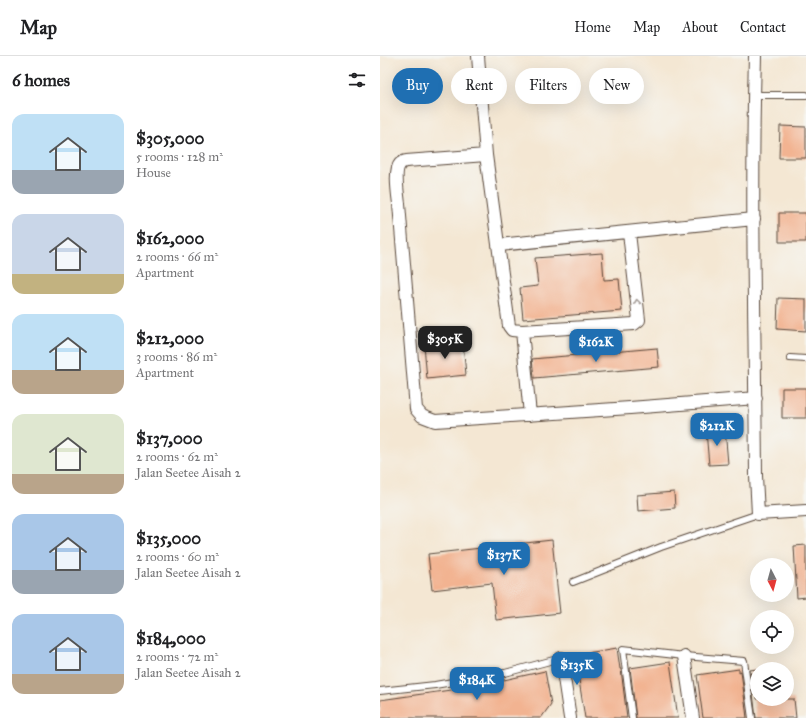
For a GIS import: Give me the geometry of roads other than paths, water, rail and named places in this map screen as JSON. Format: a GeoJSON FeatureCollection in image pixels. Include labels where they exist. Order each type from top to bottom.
{"type":"FeatureCollection","features":[{"type":"Feature","properties":{"kind":"street"},"geometry":{"type":"LineString","coordinates":[[478,56],[486,155],[509,326],[512,330],[522,331],[634,324],[639,320],[629,233]]}},
{"type":"Feature","properties":{"kind":"street"},"geometry":{"type":"LineString","coordinates":[[755,56],[754,219],[756,476],[758,514],[806,511]]}},
{"type":"Feature","properties":{"kind":"street"},"geometry":{"type":"LineString","coordinates":[[486,155],[406,160],[400,163],[398,168],[397,180],[416,409],[422,416],[435,421],[756,398]]}},
{"type":"Feature","properties":{"kind":"street"},"geometry":{"type":"LineString","coordinates":[[499,246],[754,219]]}},
{"type":"Feature","properties":{"kind":"street"},"geometry":{"type":"LineString","coordinates":[[522,331],[530,415]]}},
{"type":"Feature","properties":{"kind":"street"},"geometry":{"type":"LineString","coordinates":[[684,656],[693,718]]}},
{"type":"Feature","properties":{"kind":"street"},"geometry":{"type":"LineString","coordinates":[[561,658],[570,718]]}},
{"type":"Feature","properties":{"kind":"lane"},"geometry":{"type":"LineString","coordinates":[[754,95],[806,95]]}},
{"type":"Feature","properties":{"kind":"lane"},"geometry":{"type":"LineString","coordinates":[[790,358],[806,359]]}},
{"type":"Feature","properties":{"kind":"lane"},"geometry":{"type":"LineString","coordinates":[[573,582],[661,547],[758,514]]}},
{"type":"Feature","properties":{"kind":"lane"},"geometry":{"type":"LineString","coordinates":[[632,718],[623,649],[744,661],[752,718]]}},
{"type":"Feature","properties":{"kind":"lane"},"geometry":{"type":"LineString","coordinates":[[380,691],[435,685],[505,673],[561,658]]}}]}
